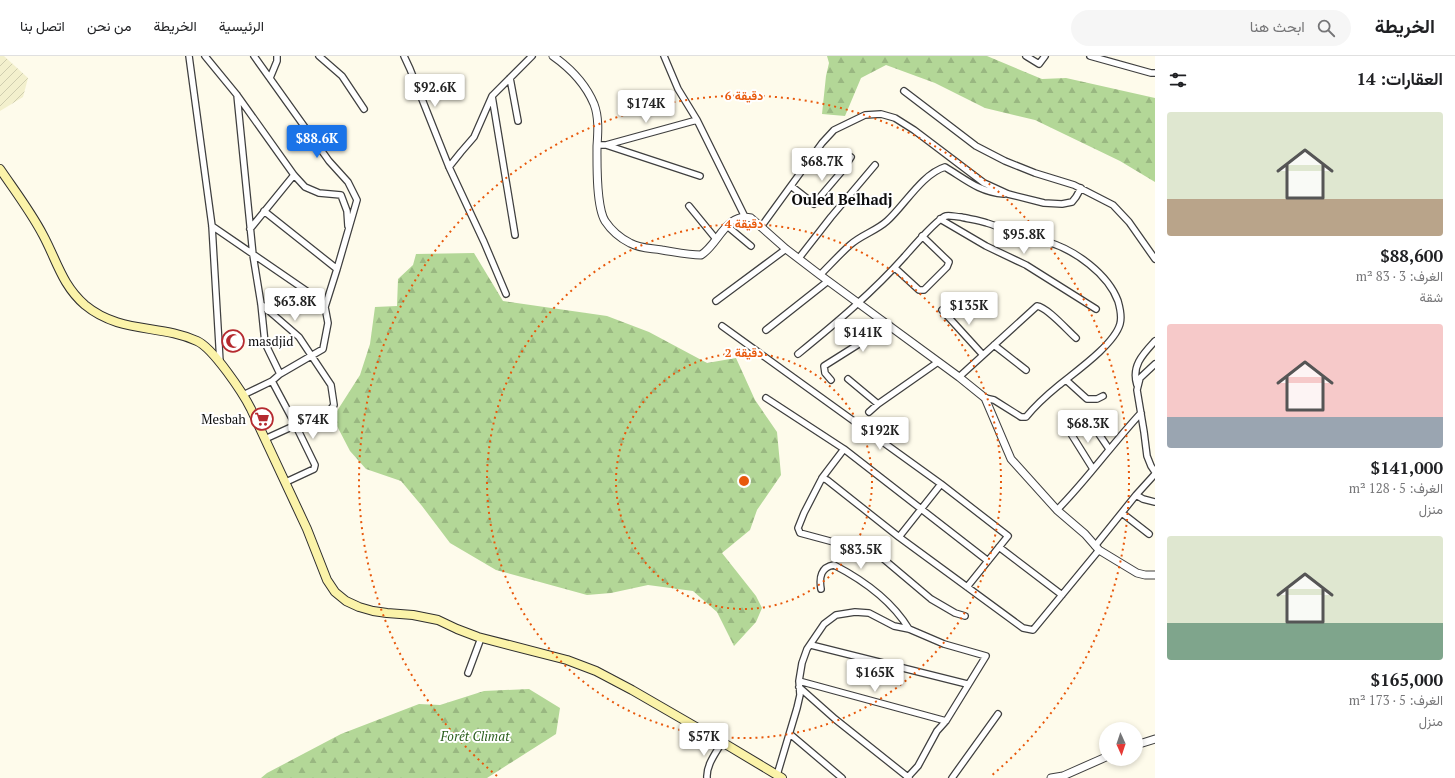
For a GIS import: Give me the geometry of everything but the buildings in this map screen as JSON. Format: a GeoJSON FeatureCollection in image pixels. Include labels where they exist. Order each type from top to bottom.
{"type":"FeatureCollection","features":[{"type":"Feature","properties":{"kind":"main road"},"geometry":{"type":"LineString","coordinates":[[0,169],[44,235],[61,274],[70,288],[86,305],[122,324],[167,332],[198,342],[220,364],[243,395],[265,439],[307,529],[327,580],[335,592],[346,601],[359,607],[387,613],[427,617],[438,620],[481,638],[567,660],[596,671],[722,742],[779,777]]}},
{"type":"Feature","properties":{"kind":"street"},"geometry":{"type":"LineString","coordinates":[[190,56],[212,226],[220,364]]}},
{"type":"Feature","properties":{"kind":"street"},"geometry":{"type":"LineString","coordinates":[[205,56],[237,95],[294,175],[305,187],[319,193],[341,195],[347,211],[348,226]]}},
{"type":"Feature","properties":{"kind":"street"},"geometry":{"type":"LineString","coordinates":[[243,395],[272,381],[280,374],[323,350],[328,323],[325,306],[337,269],[348,226],[353,218],[357,200],[348,182],[329,161],[254,56]]}},
{"type":"Feature","properties":{"kind":"street"},"geometry":{"type":"LineString","coordinates":[[270,78],[277,61],[277,56]]}},
{"type":"Feature","properties":{"kind":"street"},"geometry":{"type":"LineString","coordinates":[[318,56],[342,76],[364,109]]}},
{"type":"Feature","properties":{"kind":"street"},"geometry":{"type":"LineString","coordinates":[[404,56],[449,167],[484,242],[506,294]]}},
{"type":"Feature","properties":{"kind":"street"},"geometry":{"type":"LineString","coordinates":[[449,167],[474,137],[492,96],[532,56]]}},
{"type":"Feature","properties":{"kind":"street"},"geometry":{"type":"LineString","coordinates":[[664,56],[678,89],[697,120],[745,217]]}},
{"type":"Feature","properties":{"kind":"street"},"geometry":{"type":"LineString","coordinates":[[1026,56],[1039,64],[1045,56]]}},
{"type":"Feature","properties":{"kind":"street"},"geometry":{"type":"LineString","coordinates":[[1090,56],[1155,73]]}},
{"type":"Feature","properties":{"kind":"street"},"geometry":{"type":"LineString","coordinates":[[555,57],[576,76],[594,104],[598,127],[598,174],[601,211],[605,220],[614,232],[630,243],[645,249],[701,255],[707,252],[727,226],[736,218],[751,218],[820,275],[858,304],[959,377],[985,398],[994,400],[1021,417],[1026,417],[1033,409],[1077,372],[1107,344],[1120,324],[1118,303],[1113,288],[1103,276],[1074,254],[1050,243],[1018,234],[987,222],[946,216],[940,219],[922,236],[895,268],[858,304],[798,354]]}},
{"type":"Feature","properties":{"kind":"street"},"geometry":{"type":"LineString","coordinates":[[510,78],[518,121]]}},
{"type":"Feature","properties":{"kind":"street"},"geometry":{"type":"LineString","coordinates":[[904,91],[976,146],[1005,161],[1035,173],[1064,181],[1081,188],[1116,208],[1129,222],[1155,259]]}},
{"type":"Feature","properties":{"kind":"street"},"geometry":{"type":"LineString","coordinates":[[237,95],[250,229],[261,304],[265,344],[280,374]]}},
{"type":"Feature","properties":{"kind":"street"},"geometry":{"type":"LineString","coordinates":[[492,96],[516,235]]}},
{"type":"Feature","properties":{"kind":"street"},"geometry":{"type":"LineString","coordinates":[[761,227],[822,143],[834,130],[865,115],[888,115],[903,122],[984,183],[1008,194]]}},
{"type":"Feature","properties":{"kind":"street"},"geometry":{"type":"LineString","coordinates":[[598,145],[606,145],[697,120]]}},
{"type":"Feature","properties":{"kind":"street"},"geometry":{"type":"LineString","coordinates":[[606,145],[700,176]]}},
{"type":"Feature","properties":{"kind":"street"},"geometry":{"type":"LineString","coordinates":[[791,186],[814,204],[842,171],[851,157]]}},
{"type":"Feature","properties":{"kind":"street"},"geometry":{"type":"LineString","coordinates":[[799,258],[875,165]]}},
{"type":"Feature","properties":{"kind":"street"},"geometry":{"type":"LineString","coordinates":[[820,275],[851,244],[888,220],[906,199],[938,169],[945,167],[980,189],[1044,203],[1062,204],[1072,202],[1081,188]]}},
{"type":"Feature","properties":{"kind":"street"},"geometry":{"type":"LineString","coordinates":[[250,229],[294,175]]}},
{"type":"Feature","properties":{"kind":"street"},"geometry":{"type":"LineString","coordinates":[[689,206],[716,239]]}},
{"type":"Feature","properties":{"kind":"street"},"geometry":{"type":"LineString","coordinates":[[264,211],[337,269]]}},
{"type":"Feature","properties":{"kind":"street"},"geometry":{"type":"LineString","coordinates":[[940,219],[986,246],[1026,265],[1096,309]]}},
{"type":"Feature","properties":{"kind":"street"},"geometry":{"type":"LineString","coordinates":[[212,226],[311,294],[325,306]]}},
{"type":"Feature","properties":{"kind":"street"},"geometry":{"type":"LineString","coordinates":[[727,226],[751,246]]}},
{"type":"Feature","properties":{"kind":"street"},"geometry":{"type":"LineString","coordinates":[[895,268],[921,291],[924,290],[947,267],[949,262],[922,236]]}},
{"type":"Feature","properties":{"kind":"street"},"geometry":{"type":"LineString","coordinates":[[716,301],[786,248]]}},
{"type":"Feature","properties":{"kind":"street"},"geometry":{"type":"LineString","coordinates":[[766,330],[828,281]]}},
{"type":"Feature","properties":{"kind":"street"},"geometry":{"type":"LineString","coordinates":[[261,304],[299,337],[331,385],[334,405],[331,409],[265,439]]}},
{"type":"Feature","properties":{"kind":"street"},"geometry":{"type":"LineString","coordinates":[[959,377],[1037,306],[1046,311],[1076,338]]}},
{"type":"Feature","properties":{"kind":"street"},"geometry":{"type":"LineString","coordinates":[[942,310],[983,355]]}},
{"type":"Feature","properties":{"kind":"street"},"geometry":{"type":"LineString","coordinates":[[722,326],[941,484],[1008,536],[967,587]]}},
{"type":"Feature","properties":{"kind":"street"},"geometry":{"type":"LineString","coordinates":[[831,380],[825,373],[824,366],[889,326]]}},
{"type":"Feature","properties":{"kind":"street"},"geometry":{"type":"LineString","coordinates":[[822,478],[827,480],[899,537],[1023,628],[1033,630],[1062,595],[1136,494],[1155,473],[1150,466],[1147,456],[1135,376],[1138,364],[1155,341]]}},
{"type":"Feature","properties":{"kind":"street"},"geometry":{"type":"LineString","coordinates":[[994,345],[1026,370]]}},
{"type":"Feature","properties":{"kind":"street"},"geometry":{"type":"LineString","coordinates":[[869,412],[938,362]]}},
{"type":"Feature","properties":{"kind":"street"},"geometry":{"type":"LineString","coordinates":[[1137,385],[1140,378],[1155,364]]}},
{"type":"Feature","properties":{"kind":"street"},"geometry":{"type":"LineString","coordinates":[[848,379],[878,404]]}},
{"type":"Feature","properties":{"kind":"street"},"geometry":{"type":"LineString","coordinates":[[1066,380],[1087,399],[1096,399],[1103,396]]}},
{"type":"Feature","properties":{"kind":"street"},"geometry":{"type":"LineString","coordinates":[[272,381],[315,465],[314,469],[286,482]]}},
{"type":"Feature","properties":{"kind":"street"},"geometry":{"type":"LineString","coordinates":[[766,398],[844,449],[988,561]]}},
{"type":"Feature","properties":{"kind":"street"},"geometry":{"type":"LineString","coordinates":[[985,398],[1011,459],[1057,510],[1085,534],[1097,548],[1137,573],[1155,575]]}},
{"type":"Feature","properties":{"kind":"street"},"geometry":{"type":"LineString","coordinates":[[1057,510],[1141,413]]}},
{"type":"Feature","properties":{"kind":"street"},"geometry":{"type":"LineString","coordinates":[[1086,415],[1109,449]]}},
{"type":"Feature","properties":{"kind":"street"},"geometry":{"type":"LineString","coordinates":[[1068,429],[1093,469]]}},
{"type":"Feature","properties":{"kind":"street"},"geometry":{"type":"LineString","coordinates":[[844,449],[822,478],[804,513],[798,528],[800,533],[867,550],[880,556],[931,599],[955,613],[965,616]]}},
{"type":"Feature","properties":{"kind":"street"},"geometry":{"type":"LineString","coordinates":[[899,537],[941,484]]}},
{"type":"Feature","properties":{"kind":"street"},"geometry":{"type":"LineString","coordinates":[[1136,494],[1143,499],[1155,502]]}},
{"type":"Feature","properties":{"kind":"street"},"geometry":{"type":"LineString","coordinates":[[1122,513],[1149,534]]}},
{"type":"Feature","properties":{"kind":"street"},"geometry":{"type":"LineString","coordinates":[[999,546],[1062,595]]}},
{"type":"Feature","properties":{"kind":"street"},"geometry":{"type":"LineString","coordinates":[[821,589],[821,573],[827,566],[834,565],[856,578],[887,602],[901,616],[909,629]]}},
{"type":"Feature","properties":{"kind":"street"},"geometry":{"type":"LineString","coordinates":[[779,777],[798,708],[800,695],[799,684],[802,663],[824,624],[836,615],[845,613],[869,613],[894,626],[909,629],[944,644],[986,656],[967,684],[946,720],[937,731],[918,766],[908,778],[836,719],[799,684]]}},
{"type":"Feature","properties":{"kind":"street"},"geometry":{"type":"LineString","coordinates":[[468,673],[481,638]]}},
{"type":"Feature","properties":{"kind":"street"},"geometry":{"type":"LineString","coordinates":[[811,645],[967,684]]}},
{"type":"Feature","properties":{"kind":"street"},"geometry":{"type":"LineString","coordinates":[[799,684],[946,720]]}},
{"type":"Feature","properties":{"kind":"street"},"geometry":{"type":"LineString","coordinates":[[952,778],[979,738],[998,714]]}},
{"type":"Feature","properties":{"kind":"street"},"geometry":{"type":"LineString","coordinates":[[790,734],[842,778]]}},
{"type":"Feature","properties":{"kind":"street"},"geometry":{"type":"LineString","coordinates":[[1143,742],[1155,738]]}},
{"type":"Feature","properties":{"kind":"street"},"geometry":{"type":"LineString","coordinates":[[707,778],[709,766],[722,742]]}},
{"type":"Feature","properties":{"kind":"street"},"geometry":{"type":"LineString","coordinates":[[1051,778],[1063,776],[1099,761]]}},
{"type":"Feature","properties":{"kind":"shaded area"},"geometry":{"type":"Polygon","coordinates":[[[0,56],[4,56],[28,78],[23,97],[0,111],[0,56]]]}},
{"type":"Feature","properties":{"kind":"green space"},"geometry":{"type":"Polygon","coordinates":[[[827,56],[987,56],[1042,79],[1066,78],[1155,98],[1155,182],[1120,161],[1035,120],[985,108],[935,83],[886,65],[861,78],[845,116],[822,114],[826,76],[829,63],[827,56]]]}},
{"type":"Feature","properties":{"kind":"green space"},"geometry":{"type":"Polygon","coordinates":[[[474,253],[503,301],[607,316],[649,332],[707,363],[736,358],[755,400],[777,432],[781,475],[757,510],[750,530],[722,553],[756,596],[762,608],[756,622],[734,646],[717,612],[693,591],[648,585],[611,593],[587,595],[496,570],[450,543],[401,481],[366,469],[350,451],[337,426],[337,411],[360,375],[370,344],[375,307],[397,306],[398,279],[413,265],[416,254],[474,253]]]}},
{"type":"Feature","properties":{"kind":"green space","name":"Forêt Climat"},"geometry":{"type":"Polygon","coordinates":[[[529,689],[560,708],[556,734],[487,778],[261,778],[267,773],[341,734],[419,704],[440,705],[484,691],[529,689]]]}},
{"type":"Feature","properties":{"kind":"place","name":"masdjid"},"geometry":{"type":"Point","coordinates":[233,341]}},
{"type":"Feature","properties":{"kind":"place","name":"Mesbah"},"geometry":{"type":"Point","coordinates":[262,419]}},
{"type":"Feature","properties":{"kind":"district","name":"Ouled Belhadj"},"geometry":{"type":"Point","coordinates":[842,200]}}]}
